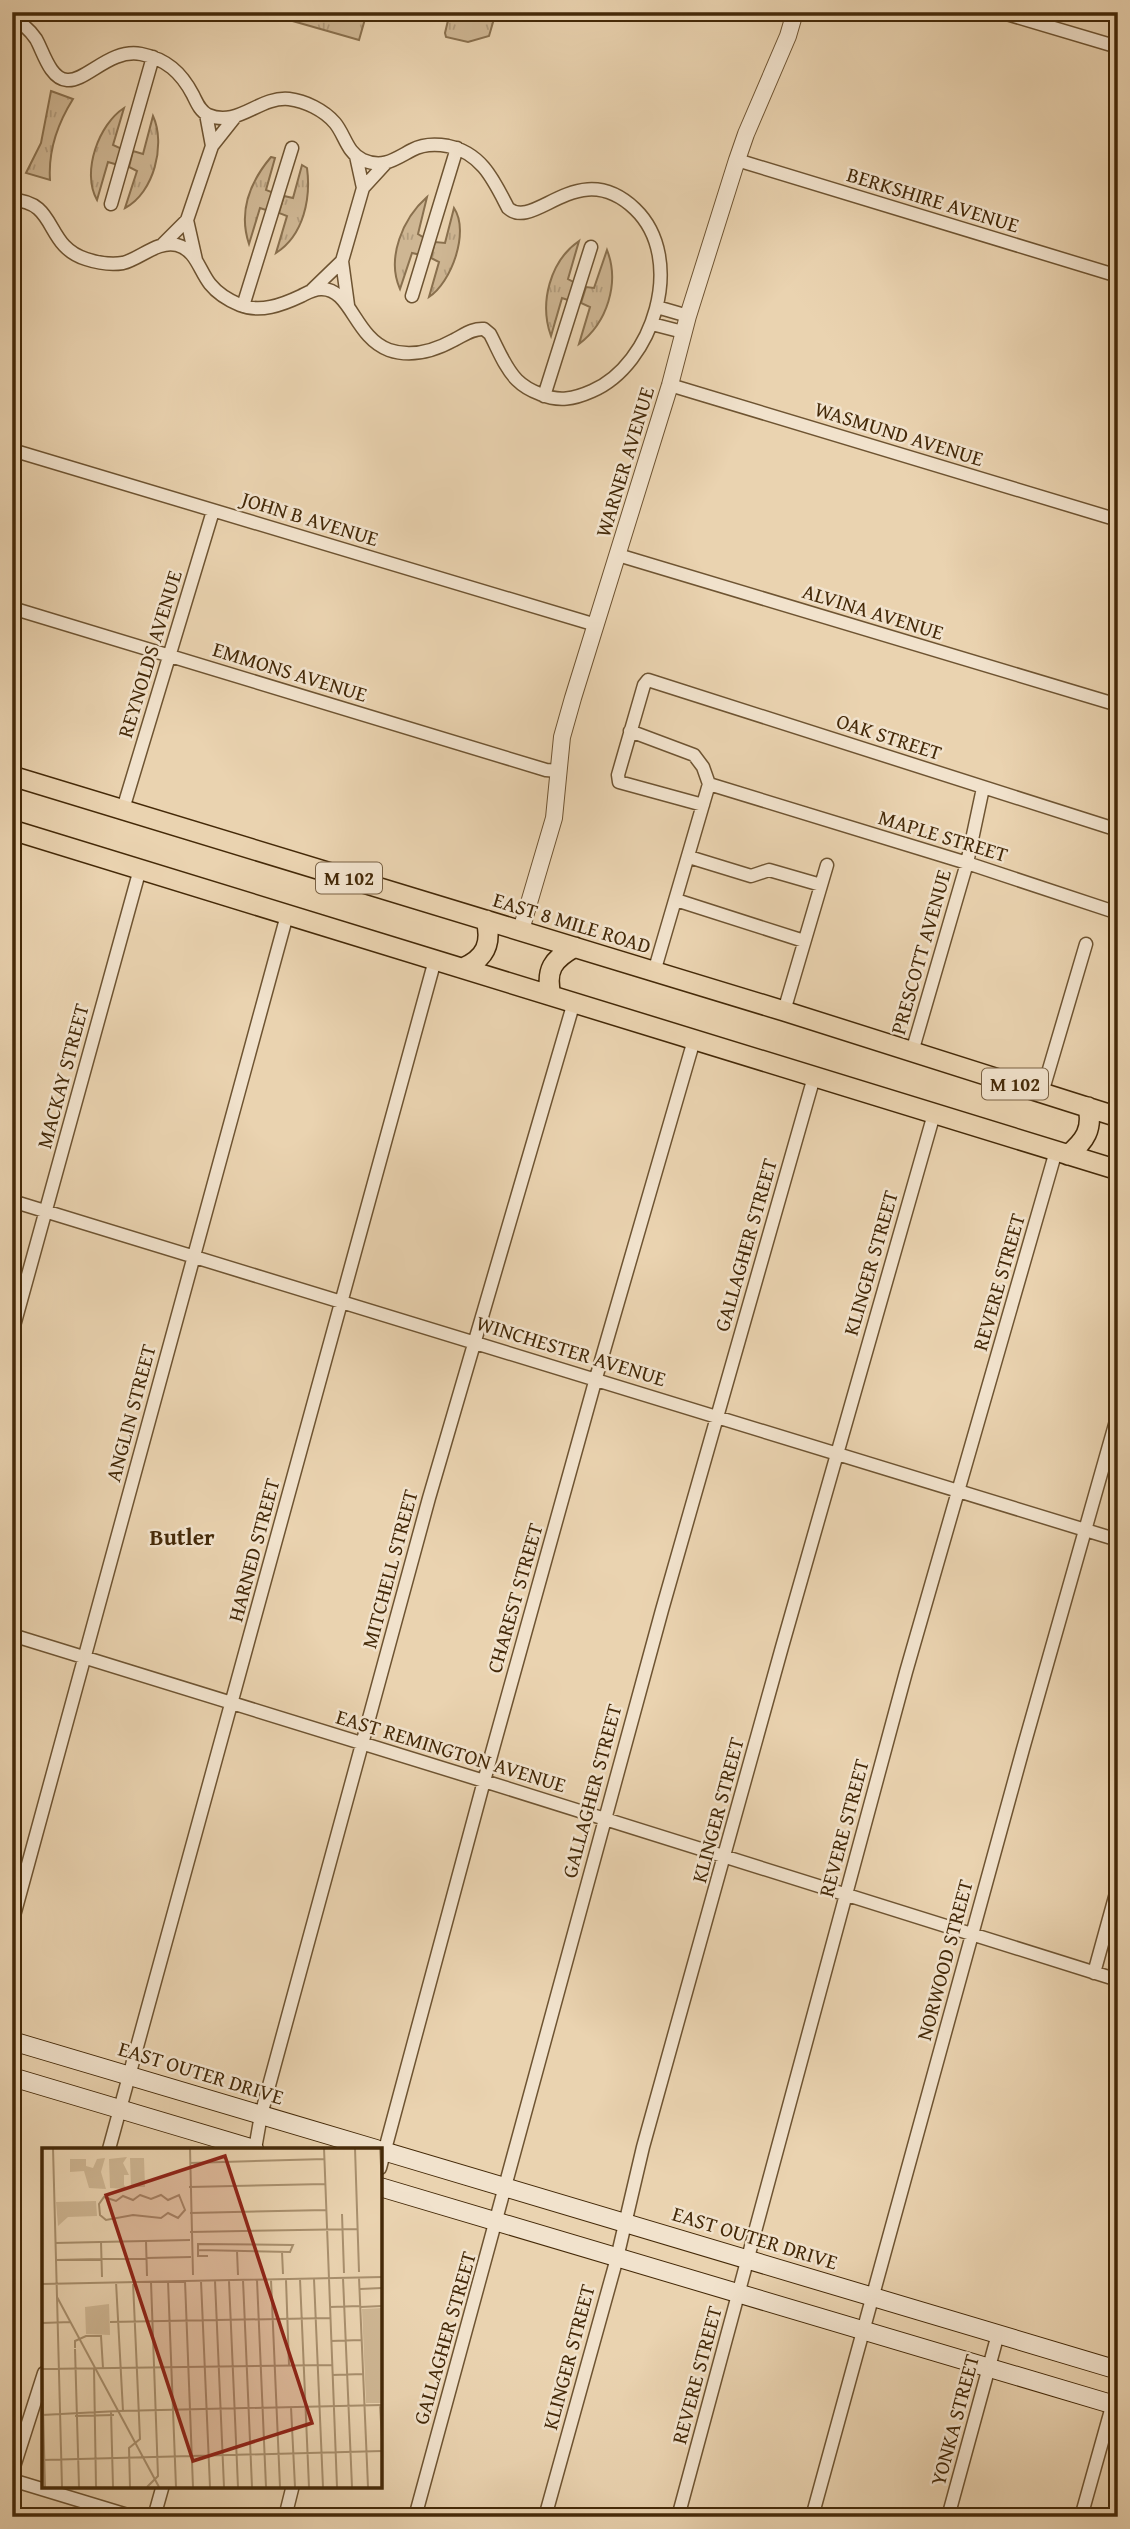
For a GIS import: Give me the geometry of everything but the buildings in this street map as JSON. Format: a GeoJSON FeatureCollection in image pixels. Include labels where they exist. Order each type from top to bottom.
{"type":"FeatureCollection","features":[{"type":"Feature","properties":{"kind":"highway","name":"EAST 8 MILE ROAD"},"geometry":{"type":"LineString","coordinates":[[12,776],[521,930],[1118,1116]]}},
{"type":"Feature","properties":{"kind":"highway","name":"M 102"},"geometry":{"type":"LineString","coordinates":[[12,830],[1118,1170]]}},
{"type":"Feature","properties":{"kind":"highway"},"geometry":{"type":"LineString","coordinates":[[463,968],[473,964],[485,952],[489,938],[486,920]]}},
{"type":"Feature","properties":{"kind":"highway"},"geometry":{"type":"LineString","coordinates":[[551,995],[548,978],[551,964],[575,947]]}},
{"type":"Feature","properties":{"kind":"highway"},"geometry":{"type":"LineString","coordinates":[[1062,1153],[1081,1144],[1089,1131],[1088,1107]]}},
{"type":"Feature","properties":{"kind":"main road","name":"EAST OUTER DRIVE"},"geometry":{"type":"LineString","coordinates":[[12,2041],[261,2115],[359,2148]]}},
{"type":"Feature","properties":{"kind":"main road"},"geometry":{"type":"LineString","coordinates":[[12,2077],[252,2148]]}},
{"type":"Feature","properties":{"kind":"main road","name":"EAST OUTER DRIVE"},"geometry":{"type":"LineString","coordinates":[[382,2156],[747,2259],[1118,2370]]}},
{"type":"Feature","properties":{"kind":"main road"},"geometry":{"type":"LineString","coordinates":[[382,2188],[1115,2405]]}},
{"type":"Feature","properties":{"kind":"street","name":"WARNER AVENUE"},"geometry":{"type":"LineString","coordinates":[[521,930],[554,818],[562,737],[670,385],[685,324],[746,134],[788,36],[795,12]]}},
{"type":"Feature","properties":{"kind":"street"},"geometry":{"type":"LineString","coordinates":[[1000,12],[1118,47]]}},
{"type":"Feature","properties":{"kind":"street"},"geometry":{"type":"LineString","coordinates":[[12,19],[21,23],[35,37],[52,70],[67,80],[127,53],[153,57],[176,69],[206,114],[212,146]]}},
{"type":"Feature","properties":{"kind":"street"},"geometry":{"type":"LineString","coordinates":[[111,204],[153,57]]}},
{"type":"Feature","properties":{"kind":"street"},"geometry":{"type":"LineString","coordinates":[[206,114],[218,118],[235,117],[274,99],[290,99],[323,111],[336,124],[356,156],[363,188]]}},
{"type":"Feature","properties":{"kind":"street"},"geometry":{"type":"LineString","coordinates":[[158,247],[187,220],[212,146],[235,117]]}},
{"type":"Feature","properties":{"kind":"street"},"geometry":{"type":"LineString","coordinates":[[311,290],[321,289],[336,293],[349,307],[369,338],[383,347],[405,354],[426,352],[472,331],[484,329],[490,334],[516,379],[544,396],[564,399],[601,387],[612,379],[637,351],[652,324],[657,307],[660,282],[656,248],[651,232],[635,209],[608,193],[581,189],[569,192],[530,213],[513,213],[484,166],[457,148],[444,145],[423,146],[385,164],[363,188],[342,261],[349,307]]}},
{"type":"Feature","properties":{"kind":"street"},"geometry":{"type":"LineString","coordinates":[[243,306],[292,148]]}},
{"type":"Feature","properties":{"kind":"street"},"geometry":{"type":"LineString","coordinates":[[412,296],[457,148]]}},
{"type":"Feature","properties":{"kind":"street"},"geometry":{"type":"LineString","coordinates":[[356,156],[375,164],[385,164]]}},
{"type":"Feature","properties":{"kind":"street","name":"BERKSHIRE AVENUE"},"geometry":{"type":"LineString","coordinates":[[737,160],[1118,276]]}},
{"type":"Feature","properties":{"kind":"street"},"geometry":{"type":"LineString","coordinates":[[12,200],[26,202],[41,209],[66,249],[78,257],[98,263],[124,262],[170,244],[186,249],[217,292],[243,306],[276,306],[311,290],[342,261]]}},
{"type":"Feature","properties":{"kind":"street"},"geometry":{"type":"LineString","coordinates":[[187,220],[196,260]]}},
{"type":"Feature","properties":{"kind":"street"},"geometry":{"type":"LineString","coordinates":[[544,396],[591,247]]}},
{"type":"Feature","properties":{"kind":"street"},"geometry":{"type":"LineString","coordinates":[[657,307],[685,324]]}},
{"type":"Feature","properties":{"kind":"street"},"geometry":{"type":"LineString","coordinates":[[652,324],[685,324]]}},
{"type":"Feature","properties":{"kind":"street","name":"WASMUND AVENUE"},"geometry":{"type":"LineString","coordinates":[[670,385],[1118,520]]}},
{"type":"Feature","properties":{"kind":"street","name":"JOHN B AVENUE"},"geometry":{"type":"LineString","coordinates":[[12,450],[596,625]]}},
{"type":"Feature","properties":{"kind":"street","name":"REYNOLDS AVENUE"},"geometry":{"type":"LineString","coordinates":[[123,809],[213,511]]}},
{"type":"Feature","properties":{"kind":"street","name":"ALVINA AVENUE"},"geometry":{"type":"LineString","coordinates":[[618,555],[1118,705]]}},
{"type":"Feature","properties":{"kind":"street","name":"EMMONS AVENUE"},"geometry":{"type":"LineString","coordinates":[[12,608],[546,770],[558,771]]}},
{"type":"Feature","properties":{"kind":"street","name":"OAK STREET"},"geometry":{"type":"LineString","coordinates":[[630,731],[644,685],[648,680],[1118,830]]}},
{"type":"Feature","properties":{"kind":"street"},"geometry":{"type":"LineString","coordinates":[[654,972],[689,857],[704,805],[709,784],[703,767],[694,755],[630,731],[618,775],[619,782],[704,805]]}},
{"type":"Feature","properties":{"kind":"street","name":"MAPLE STREET"},"geometry":{"type":"LineString","coordinates":[[709,784],[967,863],[1118,913]]}},
{"type":"Feature","properties":{"kind":"street","name":"PRESCOTT AVENUE"},"geometry":{"type":"LineString","coordinates":[[912,1052],[967,863],[983,788]]}},
{"type":"Feature","properties":{"kind":"street"},"geometry":{"type":"LineString","coordinates":[[689,857],[751,877],[769,870],[821,885]]}},
{"type":"Feature","properties":{"kind":"street"},"geometry":{"type":"LineString","coordinates":[[784,1011],[827,865]]}},
{"type":"Feature","properties":{"kind":"street","name":"MACKAY STREET"},"geometry":{"type":"LineString","coordinates":[[12,1333],[140,869]]}},
{"type":"Feature","properties":{"kind":"street"},"geometry":{"type":"LineString","coordinates":[[676,900],[804,941]]}},
{"type":"Feature","properties":{"kind":"street","name":"ANGLIN STREET"},"geometry":{"type":"LineString","coordinates":[[12,1923],[287,915]]}},
{"type":"Feature","properties":{"kind":"street"},"geometry":{"type":"LineString","coordinates":[[1042,1093],[1086,944]]}},
{"type":"Feature","properties":{"kind":"street","name":"HARNED STREET"},"geometry":{"type":"LineString","coordinates":[[109,2148],[435,960]]}},
{"type":"Feature","properties":{"kind":"street","name":"MITCHELL STREET"},"geometry":{"type":"LineString","coordinates":[[255,2148],[261,2115],[362,1743],[474,1341],[574,1002]]}},
{"type":"Feature","properties":{"kind":"street","name":"CHAREST STREET"},"geometry":{"type":"LineString","coordinates":[[382,2148],[596,1378],[694,1040]]}},
{"type":"Feature","properties":{"kind":"street","name":"GALLAGHER STREET"},"geometry":{"type":"LineString","coordinates":[[415,2517],[604,1819],[814,1077]]}},
{"type":"Feature","properties":{"kind":"street","name":"KLINGER STREET"},"geometry":{"type":"LineString","coordinates":[[545,2517],[617,2258],[623,2223],[934,1114]]}},
{"type":"Feature","properties":{"kind":"street","name":"REVERE STREET"},"geometry":{"type":"LineString","coordinates":[[678,2517],[958,1490],[1062,1153]]}},
{"type":"Feature","properties":{"kind":"street","name":"WINCHESTER AVENUE"},"geometry":{"type":"LineString","coordinates":[[12,1201],[1118,1540]]}},
{"type":"Feature","properties":{"kind":"street","name":"NORWOOD STREET"},"geometry":{"type":"LineString","coordinates":[[812,2517],[1118,1414]]}},
{"type":"Feature","properties":{"kind":"street","name":"EAST REMINGTON AVENUE"},"geometry":{"type":"LineString","coordinates":[[12,1635],[484,1780],[1118,1980]]}},
{"type":"Feature","properties":{"kind":"street"},"geometry":{"type":"LineString","coordinates":[[1094,1973],[1118,1886]]}},
{"type":"Feature","properties":{"kind":"street","name":"YONKA STREET"},"geometry":{"type":"LineString","coordinates":[[948,2517],[999,2334]]}},
{"type":"Feature","properties":{"kind":"street"},"geometry":{"type":"LineString","coordinates":[[12,2473],[42,2379]]}},
{"type":"Feature","properties":{"kind":"street"},"geometry":{"type":"LineString","coordinates":[[1081,2517],[1115,2405],[1118,2385]]}},
{"type":"Feature","properties":{"kind":"street"},"geometry":{"type":"LineString","coordinates":[[12,2480],[134,2517]]}},
{"type":"Feature","properties":{"kind":"street"},"geometry":{"type":"LineString","coordinates":[[154,2517],[162,2487]]}},
{"type":"Feature","properties":{"kind":"street"},"geometry":{"type":"LineString","coordinates":[[285,2517],[292,2487]]}},
{"type":"Feature","properties":{"kind":"green space"},"geometry":{"type":"Polygon","coordinates":[[[261,12],[367,12],[359,40],[261,12]]]}},
{"type":"Feature","properties":{"kind":"green space"},"geometry":{"type":"Polygon","coordinates":[[[450,12],[496,12],[489,36],[468,42],[446,37],[450,12]]]}},
{"type":"Feature","properties":{"kind":"green space"},"geometry":{"type":"Polygon","coordinates":[[[51,91],[73,99],[55,137],[50,180],[26,173],[41,143],[51,91]]]}},
{"type":"Feature","properties":{"kind":"green space"},"geometry":{"type":"Polygon","coordinates":[[[124,108],[113,145],[122,149],[118,165],[108,162],[97,200],[91,176],[95,150],[107,125],[124,108]]]}},
{"type":"Feature","properties":{"kind":"green space"},"geometry":{"type":"Polygon","coordinates":[[[153,116],[158,140],[155,167],[143,191],[125,208],[137,171],[129,167],[133,151],[143,154],[153,116]]]}},
{"type":"Feature","properties":{"kind":"green space"},"geometry":{"type":"Polygon","coordinates":[[[271,157],[275,158],[266,190],[274,193],[269,211],[260,208],[249,244],[245,220],[248,197],[257,176],[271,157]]]}},
{"type":"Feature","properties":{"kind":"green space"},"geometry":{"type":"Polygon","coordinates":[[[302,165],[307,168],[308,180],[304,215],[293,236],[276,253],[287,216],[279,213],[284,196],[293,198],[302,165]]]}},
{"type":"Feature","properties":{"kind":"green space"},"geometry":{"type":"Polygon","coordinates":[[[427,197],[418,234],[426,239],[421,255],[412,253],[400,289],[395,265],[399,239],[411,216],[427,197]]]}},
{"type":"Feature","properties":{"kind":"green space"},"geometry":{"type":"Polygon","coordinates":[[[454,208],[460,230],[456,256],[444,281],[429,297],[439,262],[431,258],[435,242],[445,243],[454,208]]]}},
{"type":"Feature","properties":{"kind":"green space"},"geometry":{"type":"Polygon","coordinates":[[[579,241],[568,279],[577,284],[571,301],[562,298],[551,336],[546,310],[550,284],[561,260],[579,241]]]}},
{"type":"Feature","properties":{"kind":"green space"},"geometry":{"type":"Polygon","coordinates":[[[607,250],[612,276],[608,302],[597,325],[579,344],[590,307],[581,303],[586,287],[594,288],[607,250]]]}},
{"type":"Feature","properties":{"kind":"district","name":"Butler"},"geometry":{"type":"Point","coordinates":[182,1537]}}]}
